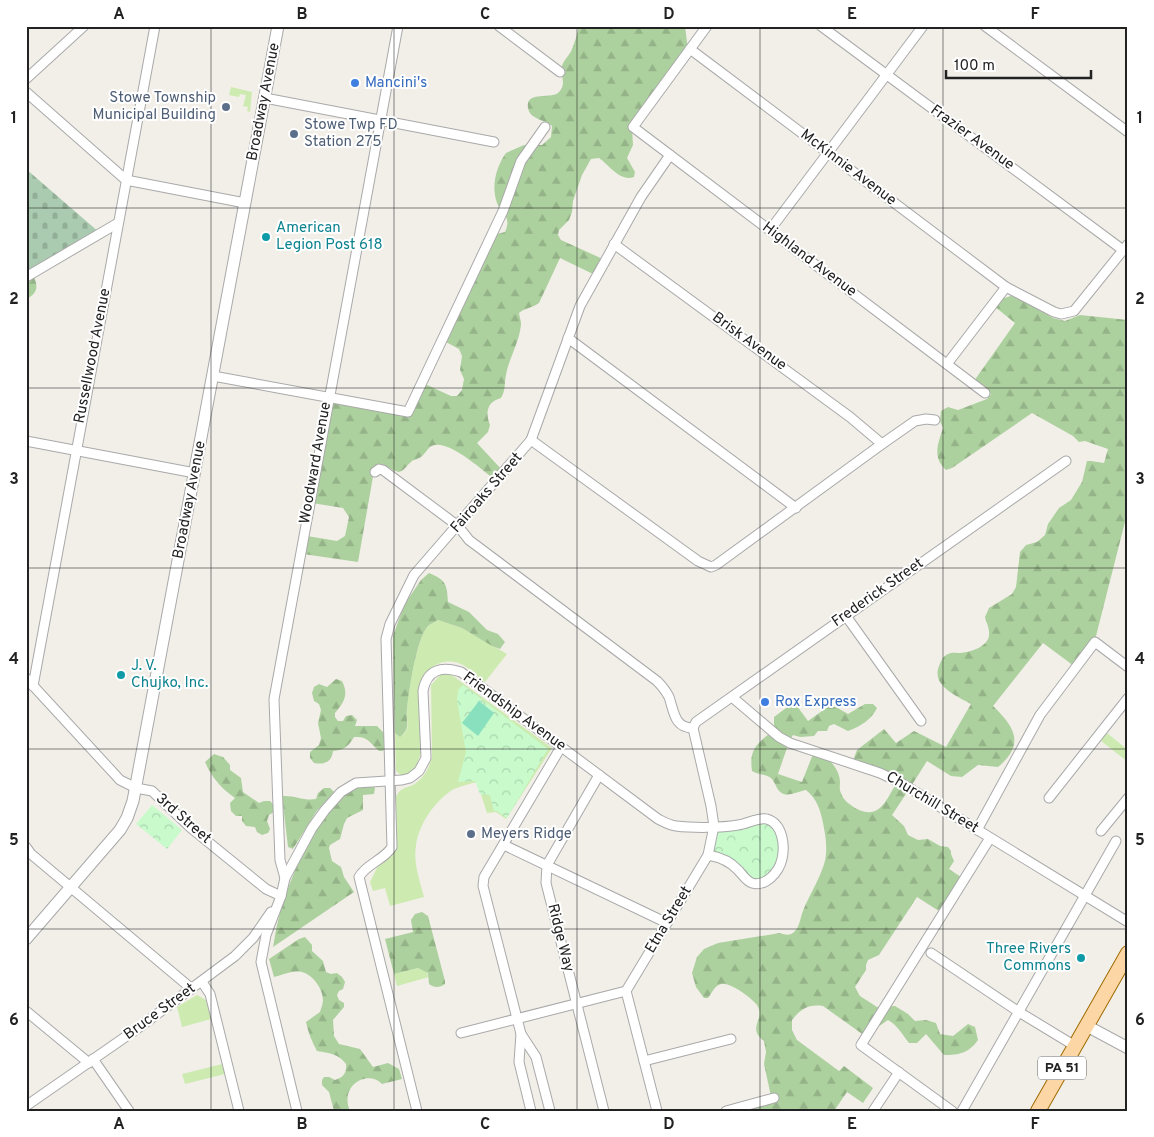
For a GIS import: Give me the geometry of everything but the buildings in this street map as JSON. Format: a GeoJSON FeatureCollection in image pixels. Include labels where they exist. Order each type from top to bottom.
{"type":"FeatureCollection","features":[{"type":"Feature","properties":{"kind":"main road","name":"PA 51"},"geometry":{"type":"LineString","coordinates":[[1038,1111],[1128,953]]}},
{"type":"Feature","properties":{"kind":"street"},"geometry":{"type":"LineString","coordinates":[[26,79],[84,26]]}},
{"type":"Feature","properties":{"kind":"street","name":"Russellwood Avenue"},"geometry":{"type":"LineString","coordinates":[[33,686],[155,26]]}},
{"type":"Feature","properties":{"kind":"street","name":"Broadway Avenue"},"geometry":{"type":"LineString","coordinates":[[26,939],[120,830],[127,818],[136,788],[278,26]]}},
{"type":"Feature","properties":{"kind":"street","name":"Woodward Avenue"},"geometry":{"type":"LineString","coordinates":[[286,878],[280,860],[274,698],[398,26]]}},
{"type":"Feature","properties":{"kind":"street"},"geometry":{"type":"LineString","coordinates":[[499,26],[560,72]]}},
{"type":"Feature","properties":{"kind":"street"},"geometry":{"type":"LineString","coordinates":[[690,49],[707,26]]}},
{"type":"Feature","properties":{"kind":"street","name":"Frazier Avenue"},"geometry":{"type":"LineString","coordinates":[[821,26],[1125,247]]}},
{"type":"Feature","properties":{"kind":"street"},"geometry":{"type":"LineString","coordinates":[[770,230],[923,26]]}},
{"type":"Feature","properties":{"kind":"street"},"geometry":{"type":"LineString","coordinates":[[985,26],[1128,132]]}},
{"type":"Feature","properties":{"kind":"street","name":"Highland Avenue"},"geometry":{"type":"LineString","coordinates":[[690,49],[633,127],[985,393]]}},
{"type":"Feature","properties":{"kind":"street","name":"McKinnie Avenue"},"geometry":{"type":"LineString","coordinates":[[690,49],[1006,287],[1054,312],[1068,314],[1074,311],[1125,247]]}},
{"type":"Feature","properties":{"kind":"street"},"geometry":{"type":"LineString","coordinates":[[26,92],[126,180],[245,203]]}},
{"type":"Feature","properties":{"kind":"street"},"geometry":{"type":"LineString","coordinates":[[265,98],[494,142]]}},
{"type":"Feature","properties":{"kind":"street"},"geometry":{"type":"LineString","coordinates":[[213,376],[408,412],[503,212],[521,161],[545,127]]}},
{"type":"Feature","properties":{"kind":"street","name":"Fairoaks Street"},"geometry":{"type":"LineString","coordinates":[[417,1111],[359,877],[362,872],[388,853],[392,847],[386,639],[390,624],[414,575],[531,440],[580,306],[641,197],[670,155]]}},
{"type":"Feature","properties":{"kind":"street"},"geometry":{"type":"LineString","coordinates":[[26,277],[118,222]]}},
{"type":"Feature","properties":{"kind":"street","name":"Brisk Avenue"},"geometry":{"type":"LineString","coordinates":[[614,244],[850,416],[882,444]]}},
{"type":"Feature","properties":{"kind":"street"},"geometry":{"type":"LineString","coordinates":[[947,364],[1006,287]]}},
{"type":"Feature","properties":{"kind":"street"},"geometry":{"type":"LineString","coordinates":[[568,338],[796,508]]}},
{"type":"Feature","properties":{"kind":"street"},"geometry":{"type":"LineString","coordinates":[[531,440],[707,566],[716,565],[915,422],[926,419],[935,420]]}},
{"type":"Feature","properties":{"kind":"street"},"geometry":{"type":"LineString","coordinates":[[26,441],[195,473]]}},
{"type":"Feature","properties":{"kind":"street","name":"Frederick Street"},"geometry":{"type":"LineString","coordinates":[[693,728],[696,722],[1066,461]]}},
{"type":"Feature","properties":{"kind":"street"},"geometry":{"type":"LineString","coordinates":[[375,472],[379,469],[383,470],[458,526],[468,540],[657,681],[666,692],[678,722],[687,728],[693,728]]}},
{"type":"Feature","properties":{"kind":"street"},"geometry":{"type":"LineString","coordinates":[[846,616],[920,721]]}},
{"type":"Feature","properties":{"kind":"street"},"geometry":{"type":"LineString","coordinates":[[977,830],[1040,715],[1096,642],[1128,667]]}},
{"type":"Feature","properties":{"kind":"street","name":"Friendship Avenue"},"geometry":{"type":"LineString","coordinates":[[286,878],[312,828],[325,810],[342,792],[356,783],[410,778],[419,770],[426,758],[423,691],[425,683],[429,676],[439,670],[450,668],[461,672],[658,819],[676,826],[714,826],[740,825],[760,818],[772,821],[777,826],[782,838],[782,861],[772,877],[763,883],[753,884],[737,868],[725,860],[717,856],[708,855]]}},
{"type":"Feature","properties":{"kind":"street","name":"3rd Street"},"geometry":{"type":"LineString","coordinates":[[26,678],[120,780],[136,788],[152,792],[192,828],[280,899]]}},
{"type":"Feature","properties":{"kind":"street","name":"Churchill Street"},"geometry":{"type":"LineString","coordinates":[[732,697],[779,737],[790,743],[887,776],[901,783],[1128,922]]}},
{"type":"Feature","properties":{"kind":"street"},"geometry":{"type":"LineString","coordinates":[[1049,798],[1128,698]]}},
{"type":"Feature","properties":{"kind":"street","name":"Etna Street"},"geometry":{"type":"LineString","coordinates":[[626,991],[708,855],[714,826],[693,728]]}},
{"type":"Feature","properties":{"kind":"street"},"geometry":{"type":"LineString","coordinates":[[550,1111],[536,1057],[521,1034],[483,886],[484,877],[561,747]]}},
{"type":"Feature","properties":{"kind":"street"},"geometry":{"type":"LineString","coordinates":[[547,865],[599,775]]}},
{"type":"Feature","properties":{"kind":"street"},"geometry":{"type":"LineString","coordinates":[[1101,831],[1128,798]]}},
{"type":"Feature","properties":{"kind":"street"},"geometry":{"type":"LineString","coordinates":[[952,1111],[942,1108],[899,1072],[861,1045],[990,838]]}},
{"type":"Feature","properties":{"kind":"street"},"geometry":{"type":"LineString","coordinates":[[962,1111],[1116,841]]}},
{"type":"Feature","properties":{"kind":"street"},"geometry":{"type":"LineString","coordinates":[[504,845],[667,923]]}},
{"type":"Feature","properties":{"kind":"street"},"geometry":{"type":"LineString","coordinates":[[26,847],[31,854],[192,989]]}},
{"type":"Feature","properties":{"kind":"street","name":"Ridge Way"},"geometry":{"type":"LineString","coordinates":[[547,865],[546,883],[604,1111]]}},
{"type":"Feature","properties":{"kind":"street"},"geometry":{"type":"LineString","coordinates":[[286,878],[266,935],[261,962],[298,1111]]}},
{"type":"Feature","properties":{"kind":"street","name":"Bruce Street"},"geometry":{"type":"LineString","coordinates":[[26,1106],[202,982],[243,948],[280,899]]}},
{"type":"Feature","properties":{"kind":"street"},"geometry":{"type":"LineString","coordinates":[[931,953],[1019,1012],[1075,1046]]}},
{"type":"Feature","properties":{"kind":"street"},"geometry":{"type":"LineString","coordinates":[[202,982],[210,994],[240,1111]]}},
{"type":"Feature","properties":{"kind":"street"},"geometry":{"type":"LineString","coordinates":[[461,1033],[626,991],[657,1111]]}},
{"type":"Feature","properties":{"kind":"street"},"geometry":{"type":"LineString","coordinates":[[26,1011],[91,1061],[129,1111]]}},
{"type":"Feature","properties":{"kind":"street"},"geometry":{"type":"LineString","coordinates":[[1087,1026],[1128,1048]]}},
{"type":"Feature","properties":{"kind":"street"},"geometry":{"type":"LineString","coordinates":[[521,1034],[519,1062],[531,1111]]}},
{"type":"Feature","properties":{"kind":"street"},"geometry":{"type":"LineString","coordinates":[[644,1061],[730,1039]]}},
{"type":"Feature","properties":{"kind":"street"},"geometry":{"type":"LineString","coordinates":[[872,1111],[899,1072]]}},
{"type":"Feature","properties":{"kind":"street"},"geometry":{"type":"LineString","coordinates":[[726,1111],[774,1098]]}},
{"type":"Feature","properties":{"kind":"green space"},"geometry":{"type":"Polygon","coordinates":[[[579,26],[685,26],[688,50],[632,127],[633,145],[627,158],[635,172],[634,177],[629,178],[619,175],[599,158],[591,159],[582,175],[569,220],[559,230],[558,235],[561,240],[605,260],[597,276],[560,258],[539,303],[519,313],[520,332],[507,369],[504,392],[501,398],[493,402],[488,408],[490,425],[488,432],[477,443],[503,471],[495,480],[453,449],[435,445],[399,472],[385,466],[379,468],[374,471],[358,562],[303,554],[307,536],[337,541],[345,536],[349,517],[343,508],[312,503],[331,399],[411,413],[425,384],[451,396],[457,396],[462,390],[464,379],[460,370],[462,356],[459,349],[444,341],[493,235],[505,232],[507,227],[506,216],[499,207],[495,197],[494,190],[497,170],[506,153],[524,145],[542,145],[551,137],[552,126],[529,112],[528,102],[535,97],[559,92],[563,86],[562,66],[572,49],[579,26]]]}},
{"type":"Feature","properties":{"kind":"green space"},"geometry":{"type":"Polygon","coordinates":[[[231,87],[252,92],[250,112],[247,111],[248,107],[243,106],[246,95],[240,94],[239,97],[229,95],[231,87]]]}},
{"type":"Feature","properties":{"kind":"green space"},"geometry":{"type":"Polygon","coordinates":[[[26,169],[100,233],[26,275],[26,169]]]}},
{"type":"Feature","properties":{"kind":"green space"},"geometry":{"type":"Polygon","coordinates":[[[26,265],[35,279],[36,288],[32,296],[26,299],[26,265]]]}},
{"type":"Feature","properties":{"kind":"green space"},"geometry":{"type":"Polygon","coordinates":[[[1011,296],[1026,302],[1053,318],[1065,321],[1080,315],[1128,320],[1128,510],[1095,640],[1074,666],[1043,643],[993,706],[1007,721],[1014,735],[1012,751],[1007,759],[998,767],[978,765],[962,777],[951,776],[927,761],[910,788],[852,763],[857,750],[884,729],[896,743],[914,731],[946,747],[971,704],[942,685],[938,673],[941,661],[948,654],[975,650],[984,645],[989,637],[985,617],[989,608],[1012,594],[1016,587],[1020,552],[1026,545],[1037,542],[1045,535],[1048,524],[1059,508],[1071,500],[1082,482],[1087,461],[1104,463],[1108,449],[1085,441],[1079,442],[1073,436],[1032,413],[952,468],[946,470],[942,465],[937,450],[943,428],[940,421],[941,411],[948,407],[958,410],[987,399],[991,394],[974,381],[1015,323],[994,306],[1001,299],[1011,296]]]}},
{"type":"Feature","properties":{"kind":"green space"},"geometry":{"type":"Polygon","coordinates":[[[429,573],[445,583],[448,602],[469,612],[487,630],[498,634],[505,642],[500,649],[462,628],[438,620],[428,626],[420,642],[411,678],[407,727],[400,737],[395,733],[393,636],[404,605],[421,580],[429,573]]]}},
{"type":"Feature","properties":{"kind":"green space"},"geometry":{"type":"Polygon","coordinates":[[[438,620],[462,628],[507,654],[485,682],[466,667],[456,662],[436,665],[425,674],[419,686],[421,753],[415,769],[409,774],[402,776],[396,771],[395,733],[400,737],[406,730],[411,678],[420,642],[428,626],[438,620]]]}},
{"type":"Feature","properties":{"kind":"green space"},"geometry":{"type":"Polygon","coordinates":[[[442,673],[449,673],[552,748],[506,819],[496,812],[487,813],[477,782],[447,793],[429,813],[417,838],[416,865],[424,897],[390,906],[385,888],[373,891],[370,882],[379,864],[392,856],[397,848],[396,797],[401,790],[420,780],[431,761],[431,685],[442,673]]]}},
{"type":"Feature","properties":{"kind":"green space"},"geometry":{"type":"Polygon","coordinates":[[[336,679],[342,681],[345,690],[343,702],[335,713],[338,721],[343,721],[346,716],[352,715],[357,720],[355,726],[377,726],[386,735],[386,745],[383,751],[379,751],[365,739],[354,737],[345,747],[333,751],[331,758],[327,762],[321,764],[314,763],[310,758],[310,752],[319,745],[321,738],[318,723],[321,710],[319,704],[314,701],[312,693],[314,687],[319,684],[327,687],[336,679]]]}},
{"type":"Feature","properties":{"kind":"green space"},"geometry":{"type":"Polygon","coordinates":[[[463,685],[548,749],[507,818],[494,811],[490,795],[480,794],[475,781],[458,782],[466,752],[457,701],[458,690],[463,685]]]}},
{"type":"Feature","properties":{"kind":"green space"},"geometry":{"type":"Polygon","coordinates":[[[479,701],[494,713],[478,736],[462,723],[479,701]]]}},
{"type":"Feature","properties":{"kind":"green space"},"geometry":{"type":"Polygon","coordinates":[[[794,702],[808,721],[829,706],[836,707],[848,714],[865,704],[873,704],[877,708],[869,719],[848,731],[834,724],[829,726],[827,731],[818,731],[814,736],[800,737],[793,735],[789,742],[774,730],[774,717],[794,702]]]}},
{"type":"Feature","properties":{"kind":"green space"},"geometry":{"type":"Polygon","coordinates":[[[771,732],[788,745],[778,774],[802,782],[813,754],[825,757],[837,770],[843,798],[857,809],[865,812],[877,810],[885,802],[896,784],[908,791],[892,815],[904,826],[908,835],[918,840],[928,839],[940,846],[948,847],[954,861],[949,869],[964,879],[942,913],[917,897],[879,955],[868,960],[866,970],[855,987],[860,996],[877,1007],[895,1006],[915,1021],[926,1020],[936,1023],[940,1034],[953,1036],[968,1024],[975,1027],[978,1040],[971,1048],[963,1052],[944,1055],[926,1034],[917,1043],[909,1043],[888,1020],[865,1036],[823,1006],[805,1008],[792,1020],[792,1030],[797,1040],[839,1071],[844,1066],[873,1088],[863,1103],[847,1092],[834,1111],[734,1111],[772,1101],[764,1064],[766,1052],[764,1041],[759,1036],[756,1027],[759,1010],[757,1005],[746,994],[735,987],[725,984],[717,986],[708,998],[704,998],[696,987],[692,973],[697,957],[704,949],[718,943],[780,933],[787,935],[796,930],[823,868],[826,854],[825,835],[822,818],[813,797],[806,790],[783,794],[771,778],[752,771],[753,753],[761,741],[771,732]]]}},
{"type":"Feature","properties":{"kind":"green space"},"geometry":{"type":"Polygon","coordinates":[[[1107,733],[1128,750],[1128,762],[1101,741],[1107,733]]]}},
{"type":"Feature","properties":{"kind":"green space"},"geometry":{"type":"Polygon","coordinates":[[[214,754],[223,757],[230,765],[230,770],[241,778],[243,792],[259,803],[270,801],[275,806],[274,812],[269,815],[267,821],[270,829],[268,833],[262,835],[257,832],[255,827],[246,826],[242,821],[242,816],[236,816],[231,811],[230,803],[235,798],[217,782],[205,762],[214,754]]]}},
{"type":"Feature","properties":{"kind":"green space"},"geometry":{"type":"Polygon","coordinates":[[[371,785],[375,788],[374,794],[363,795],[363,810],[347,818],[340,839],[330,845],[329,848],[332,861],[341,867],[344,877],[354,892],[273,947],[278,921],[290,884],[317,828],[340,799],[355,788],[371,785]]]}},
{"type":"Feature","properties":{"kind":"green space"},"geometry":{"type":"Polygon","coordinates":[[[324,788],[330,788],[334,792],[316,812],[293,849],[288,847],[282,796],[316,799],[318,793],[324,788]]]}},
{"type":"Feature","properties":{"kind":"green space"},"geometry":{"type":"Polygon","coordinates":[[[152,805],[182,830],[167,849],[136,824],[152,805]]]}},
{"type":"Feature","properties":{"kind":"green space"},"geometry":{"type":"Polygon","coordinates":[[[760,818],[779,831],[778,869],[753,883],[737,868],[708,855],[714,826],[760,818]]]}},
{"type":"Feature","properties":{"kind":"green space"},"geometry":{"type":"Polygon","coordinates":[[[422,912],[428,916],[445,981],[445,984],[439,987],[429,984],[428,973],[418,968],[394,974],[385,939],[413,932],[411,920],[415,914],[422,912]]]}},
{"type":"Feature","properties":{"kind":"green space"},"geometry":{"type":"Polygon","coordinates":[[[305,937],[312,945],[312,951],[323,961],[326,972],[331,974],[337,973],[345,982],[343,989],[337,995],[339,1000],[344,1003],[344,1007],[333,1020],[334,1036],[339,1044],[360,1049],[373,1067],[388,1063],[399,1069],[402,1079],[382,1084],[369,1078],[356,1082],[348,1094],[350,1111],[334,1111],[329,1092],[322,1085],[324,1077],[335,1080],[340,1078],[346,1070],[346,1064],[337,1056],[317,1051],[310,1037],[306,1022],[320,1012],[323,996],[319,987],[310,976],[302,972],[292,972],[274,977],[269,959],[305,937]]]}},
{"type":"Feature","properties":{"kind":"green space"},"geometry":{"type":"Polygon","coordinates":[[[418,968],[426,971],[429,977],[397,986],[394,974],[418,968]]]}},
{"type":"Feature","properties":{"kind":"green space"},"geometry":{"type":"Polygon","coordinates":[[[197,995],[206,1000],[211,1019],[182,1027],[177,1007],[197,995]]]}},
{"type":"Feature","properties":{"kind":"green space"},"geometry":{"type":"Polygon","coordinates":[[[222,1064],[225,1074],[185,1084],[182,1074],[222,1064]]]}},
{"type":"Feature","properties":{"kind":"place","name":"Mancini's"},"geometry":{"type":"Point","coordinates":[355,83]}},
{"type":"Feature","properties":{"kind":"place","name":"Stowe Township Municipal Building"},"geometry":{"type":"Point","coordinates":[226,107]}},
{"type":"Feature","properties":{"kind":"place","name":"Stowe Twp FD Station 275"},"geometry":{"type":"Point","coordinates":[294,134]}},
{"type":"Feature","properties":{"kind":"place","name":"American Legion Post 618"},"geometry":{"type":"Point","coordinates":[266,237]}},
{"type":"Feature","properties":{"kind":"place","name":"J. V. Chujko, Inc."},"geometry":{"type":"Point","coordinates":[121,675]}},
{"type":"Feature","properties":{"kind":"place","name":"Rox Express"},"geometry":{"type":"Point","coordinates":[765,702]}},
{"type":"Feature","properties":{"kind":"place","name":"Meyers Ridge"},"geometry":{"type":"Point","coordinates":[471,834]}},
{"type":"Feature","properties":{"kind":"place","name":"Three Rivers Commons"},"geometry":{"type":"Point","coordinates":[1081,958]}}]}
